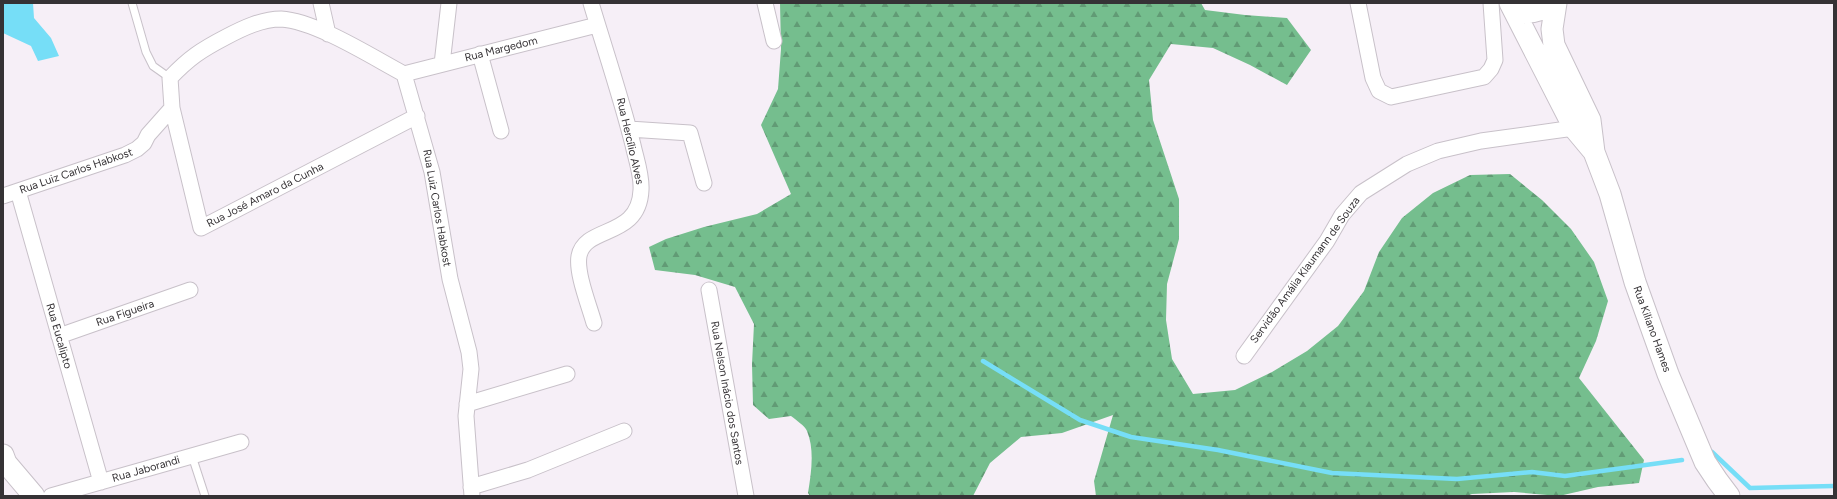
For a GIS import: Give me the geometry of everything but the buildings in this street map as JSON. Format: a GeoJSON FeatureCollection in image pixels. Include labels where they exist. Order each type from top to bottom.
{"type":"FeatureCollection","features":[{"type":"Feature","properties":{"kind":"main road"},"geometry":{"type":"LineString","coordinates":[[1513,8],[1531,13],[1545,8],[1551,3]]}},
{"type":"Feature","properties":{"kind":"main road","name":"Rua Kiliano Hames"},"geometry":{"type":"LineString","coordinates":[[1556,3],[1552,29],[1554,45],[1590,120],[1594,152],[1610,194],[1635,282],[1668,374],[1705,462],[1729,496]]}},
{"type":"Feature","properties":{"kind":"main road","name":"Rua Kiliano Hames"},"geometry":{"type":"LineString","coordinates":[[1513,8],[1574,128],[1594,152]]}},
{"type":"Feature","properties":{"kind":"main road"},"geometry":{"type":"LineString","coordinates":[[3,455],[6,463],[34,496]]}},
{"type":"Feature","properties":{"kind":"street"},"geometry":{"type":"LineString","coordinates":[[321,3],[328,34]]}},
{"type":"Feature","properties":{"kind":"street"},"geometry":{"type":"LineString","coordinates":[[442,64],[450,3]]}},
{"type":"Feature","properties":{"kind":"street","name":"Rua Hercílio Alves"},"geometry":{"type":"LineString","coordinates":[[591,3],[616,80],[629,129],[641,190],[632,216],[625,224],[593,238],[582,247],[579,256],[580,271],[594,323]]}},
{"type":"Feature","properties":{"kind":"street"},"geometry":{"type":"LineString","coordinates":[[766,3],[774,41]]}},
{"type":"Feature","properties":{"kind":"street"},"geometry":{"type":"LineString","coordinates":[[1358,3],[1373,78],[1379,91],[1391,96],[1484,77],[1491,69],[1495,60],[1491,3]]}},
{"type":"Feature","properties":{"kind":"street"},"geometry":{"type":"LineString","coordinates":[[172,108],[170,78],[195,54],[236,32],[254,24],[270,20],[282,19],[304,24],[328,34],[404,74]]}},
{"type":"Feature","properties":{"kind":"street","name":"Rua Margedom"},"geometry":{"type":"LineString","coordinates":[[404,74],[597,24]]}},
{"type":"Feature","properties":{"kind":"street"},"geometry":{"type":"LineString","coordinates":[[480,54],[501,131]]}},
{"type":"Feature","properties":{"kind":"street","name":"Rua Luiz Carlos Habkost"},"geometry":{"type":"LineString","coordinates":[[404,74],[432,172],[450,279],[469,352],[471,369],[466,416],[471,492]]}},
{"type":"Feature","properties":{"kind":"street","name":"Rua Luiz Carlos Habkost"},"geometry":{"type":"LineString","coordinates":[[3,196],[137,150],[172,108]]}},
{"type":"Feature","properties":{"kind":"street","name":"Rua José Amaro da Cunha"},"geometry":{"type":"LineString","coordinates":[[172,108],[201,228],[417,116]]}},
{"type":"Feature","properties":{"kind":"street","name":"Servidão Amália Klaumann de Souza"},"geometry":{"type":"LineString","coordinates":[[1244,356],[1327,242],[1342,215],[1361,193],[1407,164],[1438,151],[1481,141],[1574,128]]}},
{"type":"Feature","properties":{"kind":"street"},"geometry":{"type":"LineString","coordinates":[[629,129],[690,133],[704,183]]}},
{"type":"Feature","properties":{"kind":"street","name":"Rua Eucalipto"},"geometry":{"type":"LineString","coordinates":[[18,191],[101,482]]}},
{"type":"Feature","properties":{"kind":"street","name":"Rua Figueira"},"geometry":{"type":"LineString","coordinates":[[59,336],[190,290]]}},
{"type":"Feature","properties":{"kind":"street","name":"Rua Nelson Inácio dos Santos"},"geometry":{"type":"LineString","coordinates":[[709,290],[746,496]]}},
{"type":"Feature","properties":{"kind":"street"},"geometry":{"type":"LineString","coordinates":[[467,404],[567,374]]}},
{"type":"Feature","properties":{"kind":"street"},"geometry":{"type":"LineString","coordinates":[[471,492],[624,431]]}},
{"type":"Feature","properties":{"kind":"street","name":"Rua Jaborandi"},"geometry":{"type":"LineString","coordinates":[[51,496],[241,442]]}},
{"type":"Feature","properties":{"kind":"lane"},"geometry":{"type":"LineString","coordinates":[[132,3],[146,52],[153,66],[170,78]]}},
{"type":"Feature","properties":{"kind":"lane"},"geometry":{"type":"LineString","coordinates":[[192,456],[205,496]]}},
{"type":"Feature","properties":{"kind":"green space"},"geometry":{"type":"Polygon","coordinates":[[[780,3],[1201,3],[1205,10],[1287,18],[1311,50],[1287,85],[1250,65],[1213,48],[1171,44],[1149,80],[1153,120],[1179,199],[1179,239],[1167,284],[1166,320],[1172,359],[1193,394],[1235,390],[1272,372],[1307,351],[1338,326],[1364,291],[1379,252],[1402,218],[1433,193],[1470,175],[1510,174],[1542,200],[1571,229],[1594,262],[1608,301],[1596,341],[1579,378],[1644,460],[1639,483],[1598,487],[1559,496],[1514,492],[1472,494],[1467,496],[1096,496],[1094,481],[1113,415],[1062,433],[1021,437],[990,463],[973,496],[810,496],[808,493],[812,454],[806,429],[791,416],[769,419],[753,405],[752,364],[754,324],[735,287],[695,275],[655,270],[649,247],[666,239],[704,227],[757,214],[791,194],[761,125],[778,89],[781,49],[780,3]]]}},
{"type":"Feature","properties":{"kind":"water"},"geometry":{"type":"Polygon","coordinates":[[[3,3],[33,3],[34,18],[51,38],[59,56],[38,61],[31,46],[3,33],[3,3]]]}},
{"type":"Feature","properties":{"kind":"waterway"},"geometry":{"type":"LineString","coordinates":[[983,361],[1080,420],[1131,437],[1218,450],[1332,473],[1457,479],[1532,472],[1565,476],[1682,460]]}},
{"type":"Feature","properties":{"kind":"waterway"},"geometry":{"type":"LineString","coordinates":[[1712,452],[1750,488],[1834,486]]}}]}
